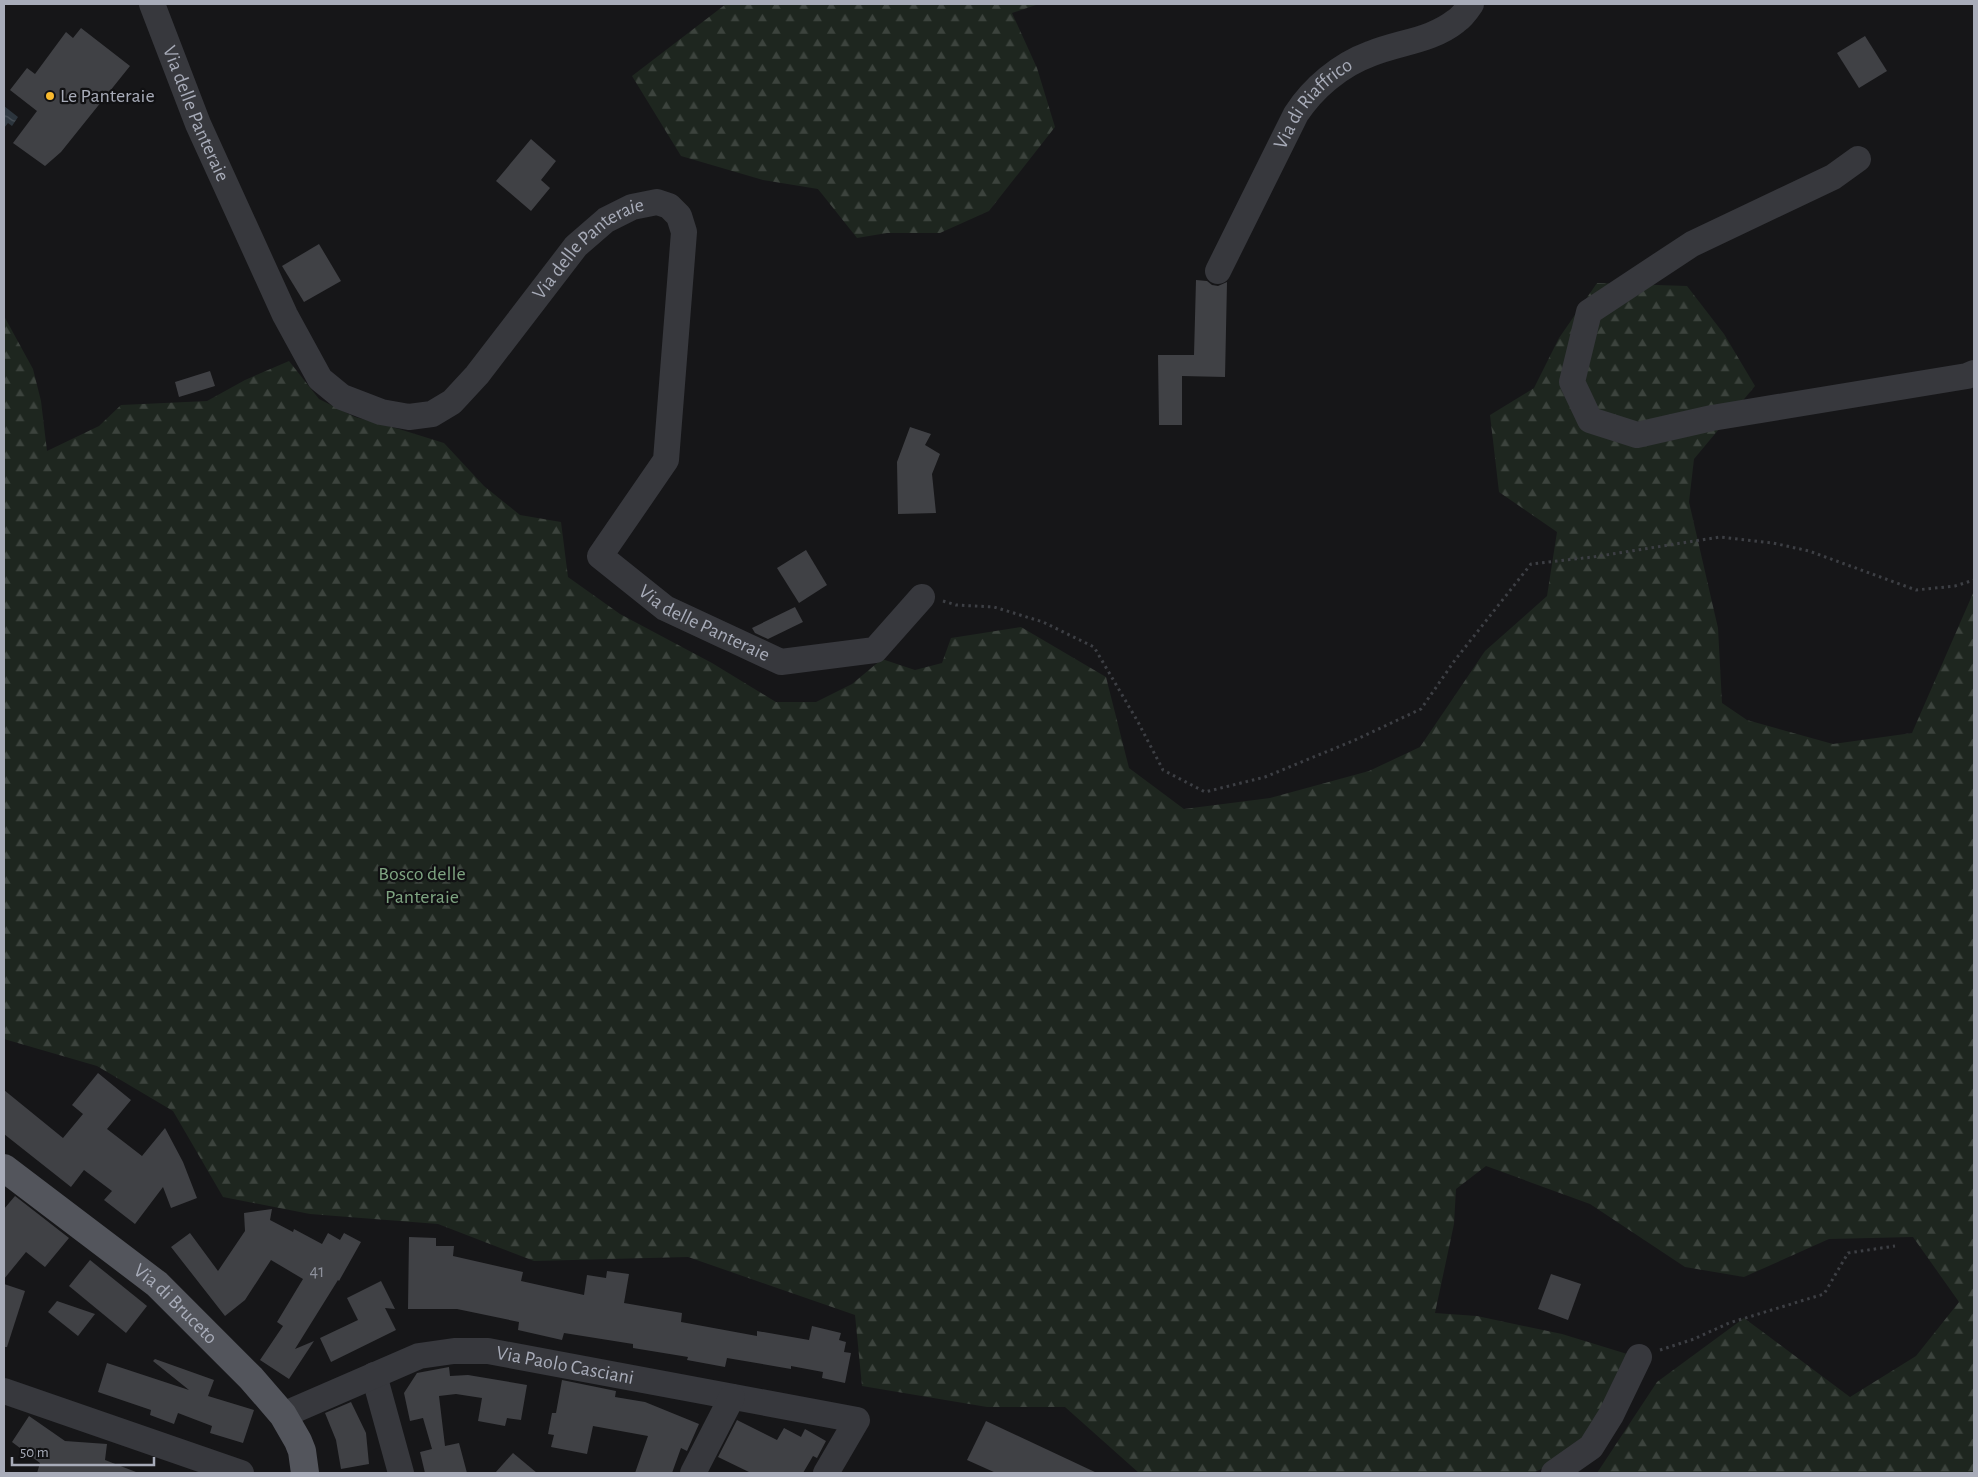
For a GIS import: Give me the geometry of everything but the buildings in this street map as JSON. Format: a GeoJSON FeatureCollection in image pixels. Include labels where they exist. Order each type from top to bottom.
{"type":"FeatureCollection","features":[{"type":"Feature","properties":{"kind":"main road","name":"Via di Bruceto"},"geometry":{"type":"LineString","coordinates":[[5,1172],[157,1284],[284,1415],[300,1446],[305,1473]]}},
{"type":"Feature","properties":{"kind":"street","name":"Via delle Panteraie"},"geometry":{"type":"LineString","coordinates":[[152,4],[198,124],[285,315],[320,378],[342,397],[381,412],[409,417],[432,414],[452,402],[477,375],[576,246],[606,220],[632,207],[657,202],[669,206],[679,216],[684,232],[666,460],[600,556],[665,608],[781,662],[875,650],[922,597]]}},
{"type":"Feature","properties":{"kind":"street","name":"Via di Riaffrico"},"geometry":{"type":"LineString","coordinates":[[1218,271],[1296,114],[1306,98],[1323,82],[1348,64],[1370,54],[1439,33],[1458,20],[1471,4]]}},
{"type":"Feature","properties":{"kind":"street"},"geometry":{"type":"LineString","coordinates":[[1858,159],[1833,177],[1692,244],[1589,312],[1572,382],[1590,420],[1637,435],[1712,418],[1967,376],[1974,372]]}},
{"type":"Feature","properties":{"kind":"street","name":"Via Paolo Casciani"},"geometry":{"type":"LineString","coordinates":[[284,1415],[419,1356],[488,1351],[857,1420],[826,1473]]}},
{"type":"Feature","properties":{"kind":"street"},"geometry":{"type":"LineString","coordinates":[[1554,1473],[1591,1447],[1611,1414],[1639,1357]]}},
{"type":"Feature","properties":{"kind":"street"},"geometry":{"type":"LineString","coordinates":[[374,1375],[401,1473]]}},
{"type":"Feature","properties":{"kind":"street"},"geometry":{"type":"LineString","coordinates":[[4,1391],[241,1473]]}},
{"type":"Feature","properties":{"kind":"street"},"geometry":{"type":"LineString","coordinates":[[693,1473],[732,1397]]}},
{"type":"Feature","properties":{"kind":"path"},"geometry":{"type":"LineString","coordinates":[[922,597],[956,605],[994,607],[1043,622],[1094,647],[1138,722],[1163,770],[1205,792],[1265,777],[1354,740],[1421,709],[1455,660],[1531,564],[1593,557],[1720,537],[1774,543],[1809,551],[1916,590],[1955,586],[1974,580]]}},
{"type":"Feature","properties":{"kind":"path"},"geometry":{"type":"LineString","coordinates":[[1639,1357],[1694,1339],[1729,1323],[1824,1294],[1848,1253],[1895,1246]]}},
{"type":"Feature","properties":{"kind":"green space"},"geometry":{"type":"Polygon","coordinates":[[[726,4],[1039,4],[1012,13],[1037,68],[1055,127],[989,211],[940,233],[887,233],[857,238],[818,189],[763,180],[681,156],[632,76],[726,4]]]}},
{"type":"Feature","properties":{"kind":"green space","name":"Bosco delle Panteraie"},"geometry":{"type":"Polygon","coordinates":[[[1597,283],[1687,286],[1724,334],[1755,386],[1694,459],[1689,502],[1718,628],[1722,703],[1747,720],[1833,744],[1912,733],[1974,591],[1974,1473],[1597,1473],[1657,1382],[1744,1318],[1850,1397],[1916,1356],[1959,1302],[1913,1237],[1829,1239],[1744,1277],[1685,1267],[1590,1204],[1486,1166],[1456,1189],[1454,1224],[1435,1313],[1477,1316],[1562,1334],[1637,1357],[1574,1454],[1533,1473],[1139,1473],[1065,1407],[987,1407],[862,1386],[855,1315],[688,1257],[534,1261],[438,1224],[310,1214],[223,1197],[173,1111],[97,1066],[4,1039],[4,316],[33,369],[41,401],[47,451],[99,426],[121,405],[207,401],[245,380],[289,361],[319,399],[355,417],[444,443],[484,486],[520,515],[561,522],[568,577],[620,614],[712,663],[776,702],[816,702],[852,684],[882,659],[915,670],[942,663],[951,638],[1021,627],[1106,677],[1129,768],[1184,809],[1270,798],[1369,771],[1420,747],[1485,651],[1547,596],[1557,532],[1499,492],[1490,415],[1534,388],[1559,338],[1597,283]]]}},
{"type":"Feature","properties":{"kind":"water"},"geometry":{"type":"Polygon","coordinates":[[[4,106],[18,117],[12,126],[8,123],[4,128],[4,106]]]}},
{"type":"Feature","properties":{"kind":"place","name":"Le Panteraie"},"geometry":{"type":"Point","coordinates":[50,96]}}]}
